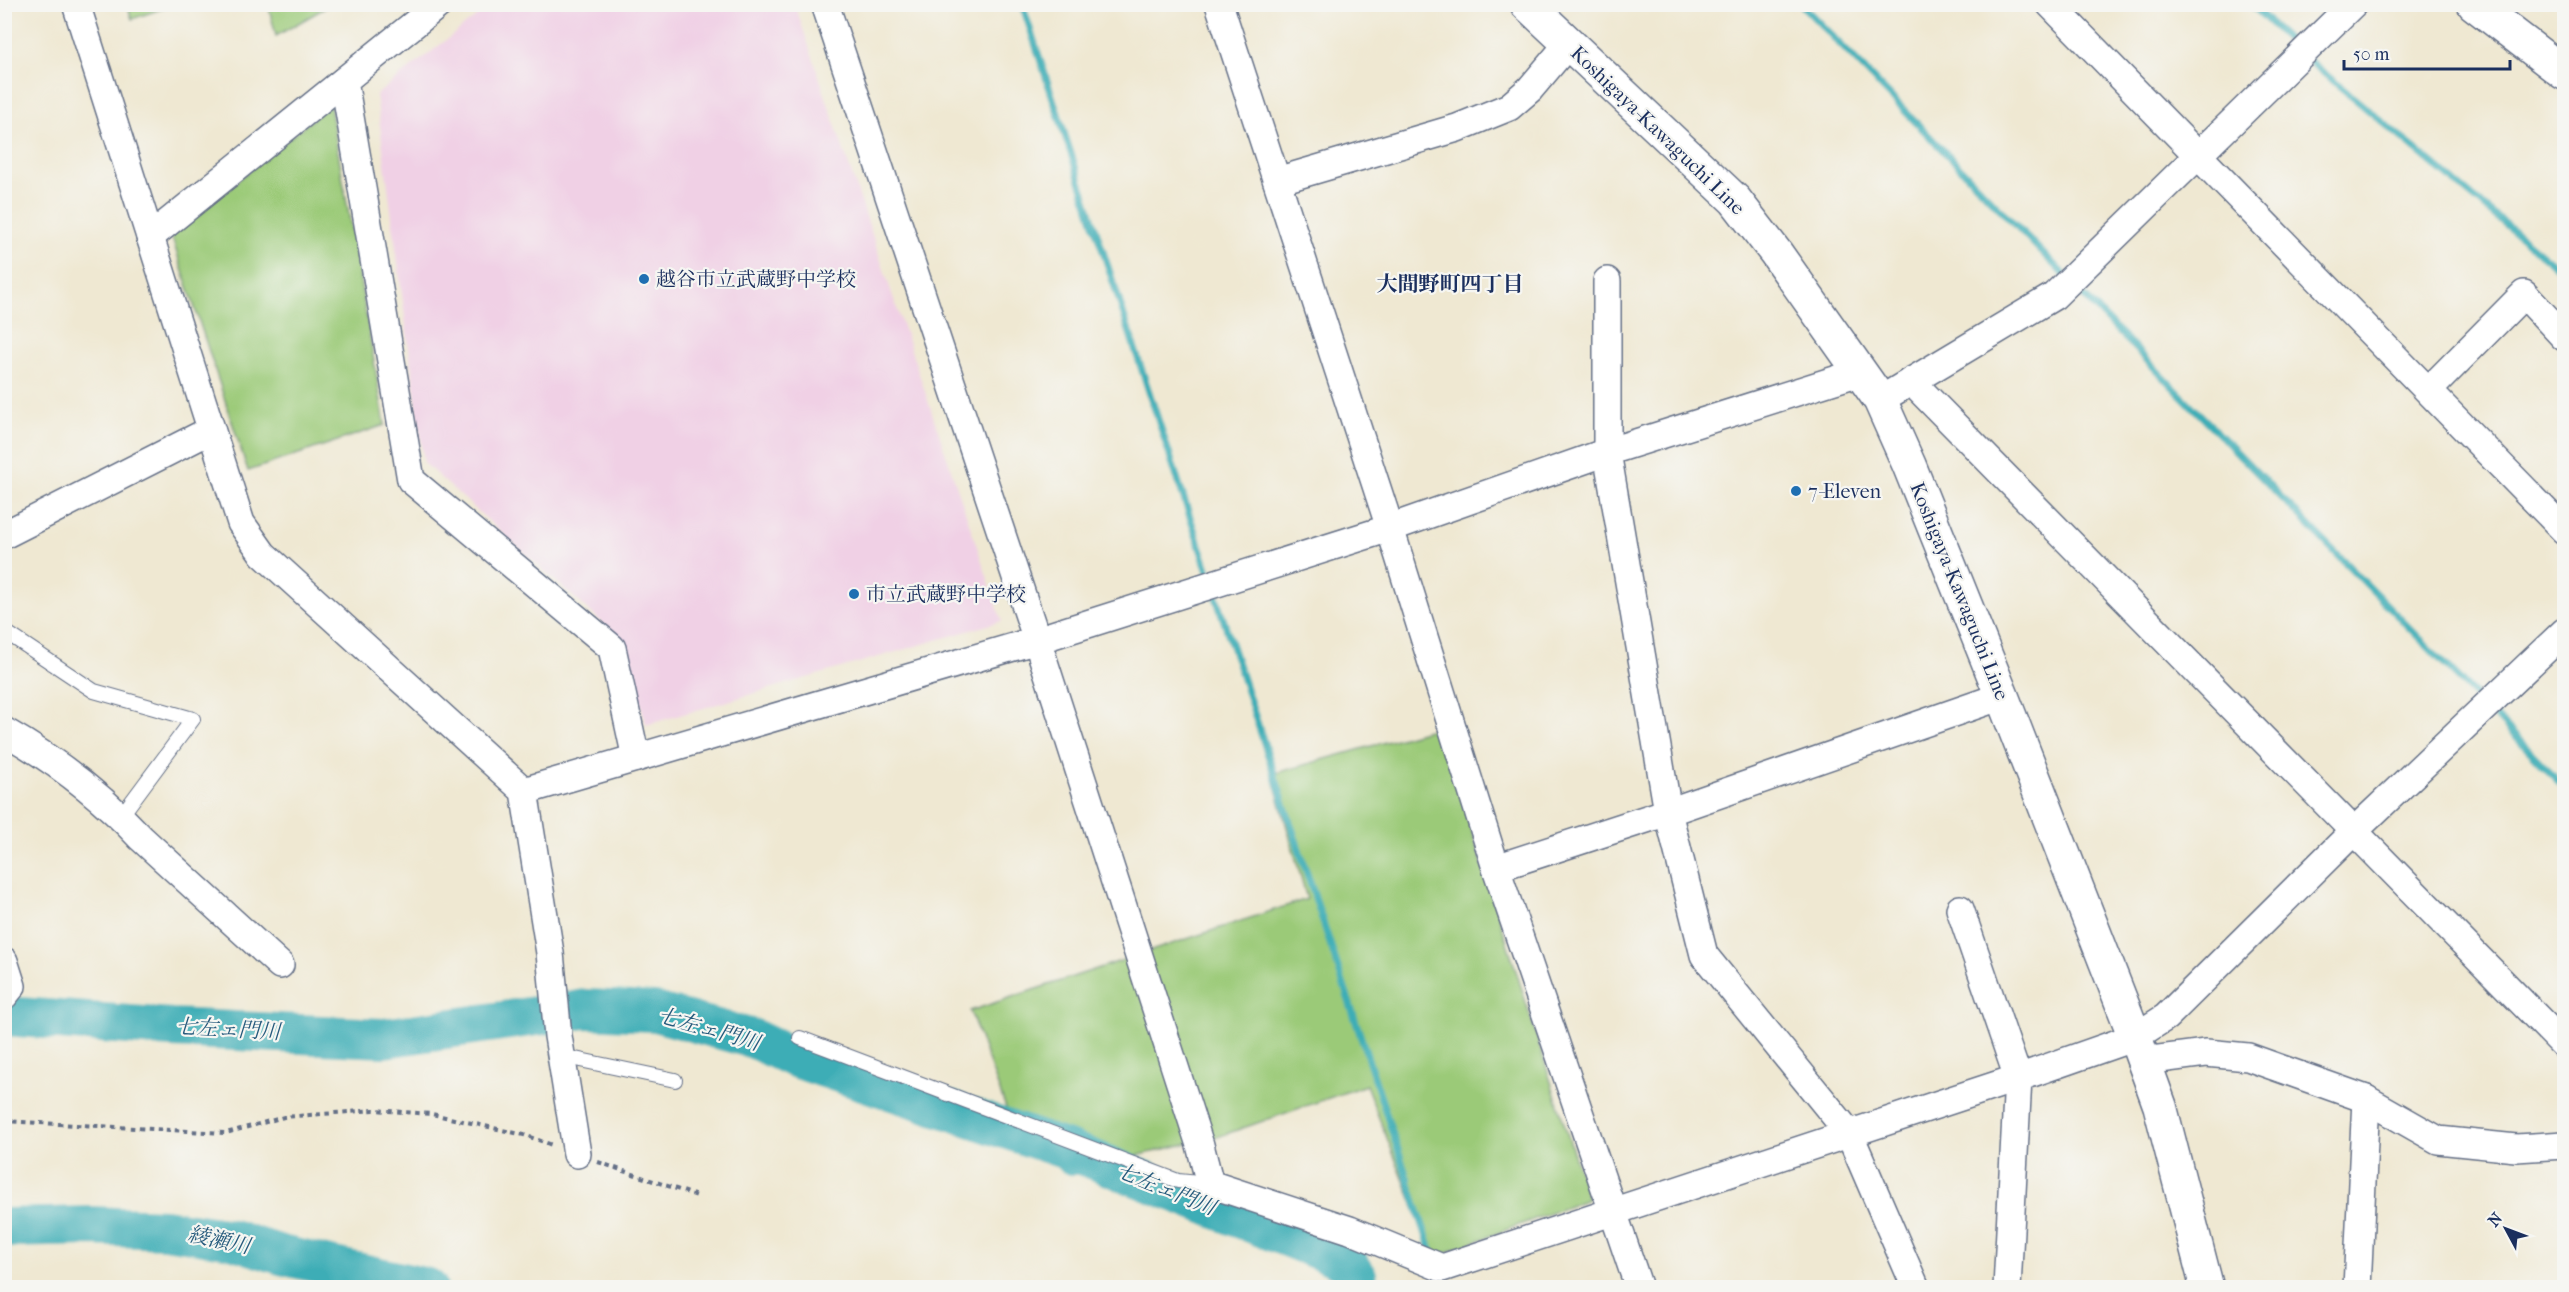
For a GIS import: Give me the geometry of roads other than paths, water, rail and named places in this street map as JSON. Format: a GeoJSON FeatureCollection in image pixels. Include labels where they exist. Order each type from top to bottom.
{"type":"FeatureCollection","features":[{"type":"Feature","properties":{"kind":"main road","name":"Koshigaya-Kawaguchi Line"},"geometry":{"type":"LineString","coordinates":[[1527,4],[1736,200],[1880,400],[1909,465],[2002,696],[2140,1049],[2160,1106],[2207,1287]]}},
{"type":"Feature","properties":{"kind":"main road"},"geometry":{"type":"LineString","coordinates":[[2474,4],[2565,73]]}},
{"type":"Feature","properties":{"kind":"street"},"geometry":{"type":"LineString","coordinates":[[76,4],[241,524],[262,554],[524,791],[577,1154]]}},
{"type":"Feature","properties":{"kind":"street"},"geometry":{"type":"LineString","coordinates":[[150,237],[439,4]]}},
{"type":"Feature","properties":{"kind":"street"},"geometry":{"type":"LineString","coordinates":[[825,4],[1037,639],[1200,1145],[1210,1184],[1350,1230],[1442,1268],[2018,1078],[2140,1049],[2248,1057],[2366,1099],[2438,1140],[2516,1148],[2565,1145]]}},
{"type":"Feature","properties":{"kind":"street"},"geometry":{"type":"LineString","coordinates":[[1219,4],[1390,528],[1496,868],[1639,1287]]}},
{"type":"Feature","properties":{"kind":"street"},"geometry":{"type":"LineString","coordinates":[[2050,4],[2565,530]]}},
{"type":"Feature","properties":{"kind":"street"},"geometry":{"type":"LineString","coordinates":[[1880,400],[2054,296],[2353,4]]}},
{"type":"Feature","properties":{"kind":"street"},"geometry":{"type":"LineString","coordinates":[[1277,181],[1457,128],[1509,107],[1530,89],[1568,44]]}},
{"type":"Feature","properties":{"kind":"street"},"geometry":{"type":"LineString","coordinates":[[344,81],[411,480],[612,648],[636,758]]}},
{"type":"Feature","properties":{"kind":"street"},"geometry":{"type":"LineString","coordinates":[[1607,281],[1606,452],[1668,812],[1704,955],[1849,1133],[1916,1287]]}},
{"type":"Feature","properties":{"kind":"street"},"geometry":{"type":"LineString","coordinates":[[2429,390],[2524,294],[2565,337]]}},
{"type":"Feature","properties":{"kind":"street"},"geometry":{"type":"LineString","coordinates":[[524,791],[1037,639],[1390,528],[1606,452],[1860,372]]}},
{"type":"Feature","properties":{"kind":"street"},"geometry":{"type":"LineString","coordinates":[[1911,381],[2565,1046]]}},
{"type":"Feature","properties":{"kind":"street"},"geometry":{"type":"LineString","coordinates":[[4,534],[211,430]]}},
{"type":"Feature","properties":{"kind":"street"},"geometry":{"type":"LineString","coordinates":[[2140,1049],[2166,1017],[2353,831],[2565,632]]}},
{"type":"Feature","properties":{"kind":"street"},"geometry":{"type":"LineString","coordinates":[[1496,868],[1668,812],[2002,696]]}},
{"type":"Feature","properties":{"kind":"street"},"geometry":{"type":"LineString","coordinates":[[4,731],[47,756],[121,816],[141,838],[280,965]]}},
{"type":"Feature","properties":{"kind":"street"},"geometry":{"type":"LineString","coordinates":[[1960,909],[2018,1078],[2007,1287]]}},
{"type":"Feature","properties":{"kind":"street"},"geometry":{"type":"LineString","coordinates":[[4,961],[12,986],[4,996]]}},
{"type":"Feature","properties":{"kind":"street"},"geometry":{"type":"LineString","coordinates":[[2357,1287],[2366,1099]]}},
{"type":"Feature","properties":{"kind":"lane"},"geometry":{"type":"LineString","coordinates":[[4,631],[94,691],[193,719],[121,816]]}},
{"type":"Feature","properties":{"kind":"lane"},"geometry":{"type":"LineString","coordinates":[[800,1038],[1178,1181],[1210,1184]]}},
{"type":"Feature","properties":{"kind":"lane"},"geometry":{"type":"LineString","coordinates":[[561,1056],[675,1080]]}},
{"type":"Feature","properties":{"kind":"waterway"},"geometry":{"type":"LineString","coordinates":[[1022,4],[1210,578]]}},
{"type":"Feature","properties":{"kind":"waterway"},"geometry":{"type":"LineString","coordinates":[[1801,4],[2067,278]]}},
{"type":"Feature","properties":{"kind":"waterway"},"geometry":{"type":"LineString","coordinates":[[2251,4],[2299,51]]}},
{"type":"Feature","properties":{"kind":"waterway"},"geometry":{"type":"LineString","coordinates":[[2307,59],[2564,273]]}},
{"type":"Feature","properties":{"kind":"waterway"},"geometry":{"type":"LineString","coordinates":[[2074,286],[2482,702]]}},
{"type":"Feature","properties":{"kind":"waterway"},"geometry":{"type":"LineString","coordinates":[[1213,588],[1433,1256]]}},
{"type":"Feature","properties":{"kind":"waterway"},"geometry":{"type":"LineString","coordinates":[[2490,710],[2564,787]]}},
{"type":"Feature","properties":{"kind":"waterway","name":"七左ェ門川"},"geometry":{"type":"LineString","coordinates":[[4,1016],[172,1028],[384,1038],[585,1009],[655,1012],[754,1039],[792,1057],[1073,1152],[1073,1155],[1082,1155],[1348,1262],[1357,1276],[1359,1288]]}},
{"type":"Feature","properties":{"kind":"waterway","name":"綾瀬川"},"geometry":{"type":"LineString","coordinates":[[4,1228],[91,1226],[165,1229],[232,1239],[281,1255],[428,1288]]}},
{"type":"Feature","properties":{"kind":"place","name":"越谷市立武蔵野中学校"},"geometry":{"type":"Point","coordinates":[644,279]}},
{"type":"Feature","properties":{"kind":"place","name":"7-Eleven"},"geometry":{"type":"Point","coordinates":[1796,491]}},
{"type":"Feature","properties":{"kind":"place","name":"市立武蔵野中学校"},"geometry":{"type":"Point","coordinates":[854,594]}},
{"type":"Feature","properties":{"kind":"district","name":"大間野町四丁目"},"geometry":{"type":"Point","coordinates":[1450,284]}}]}
